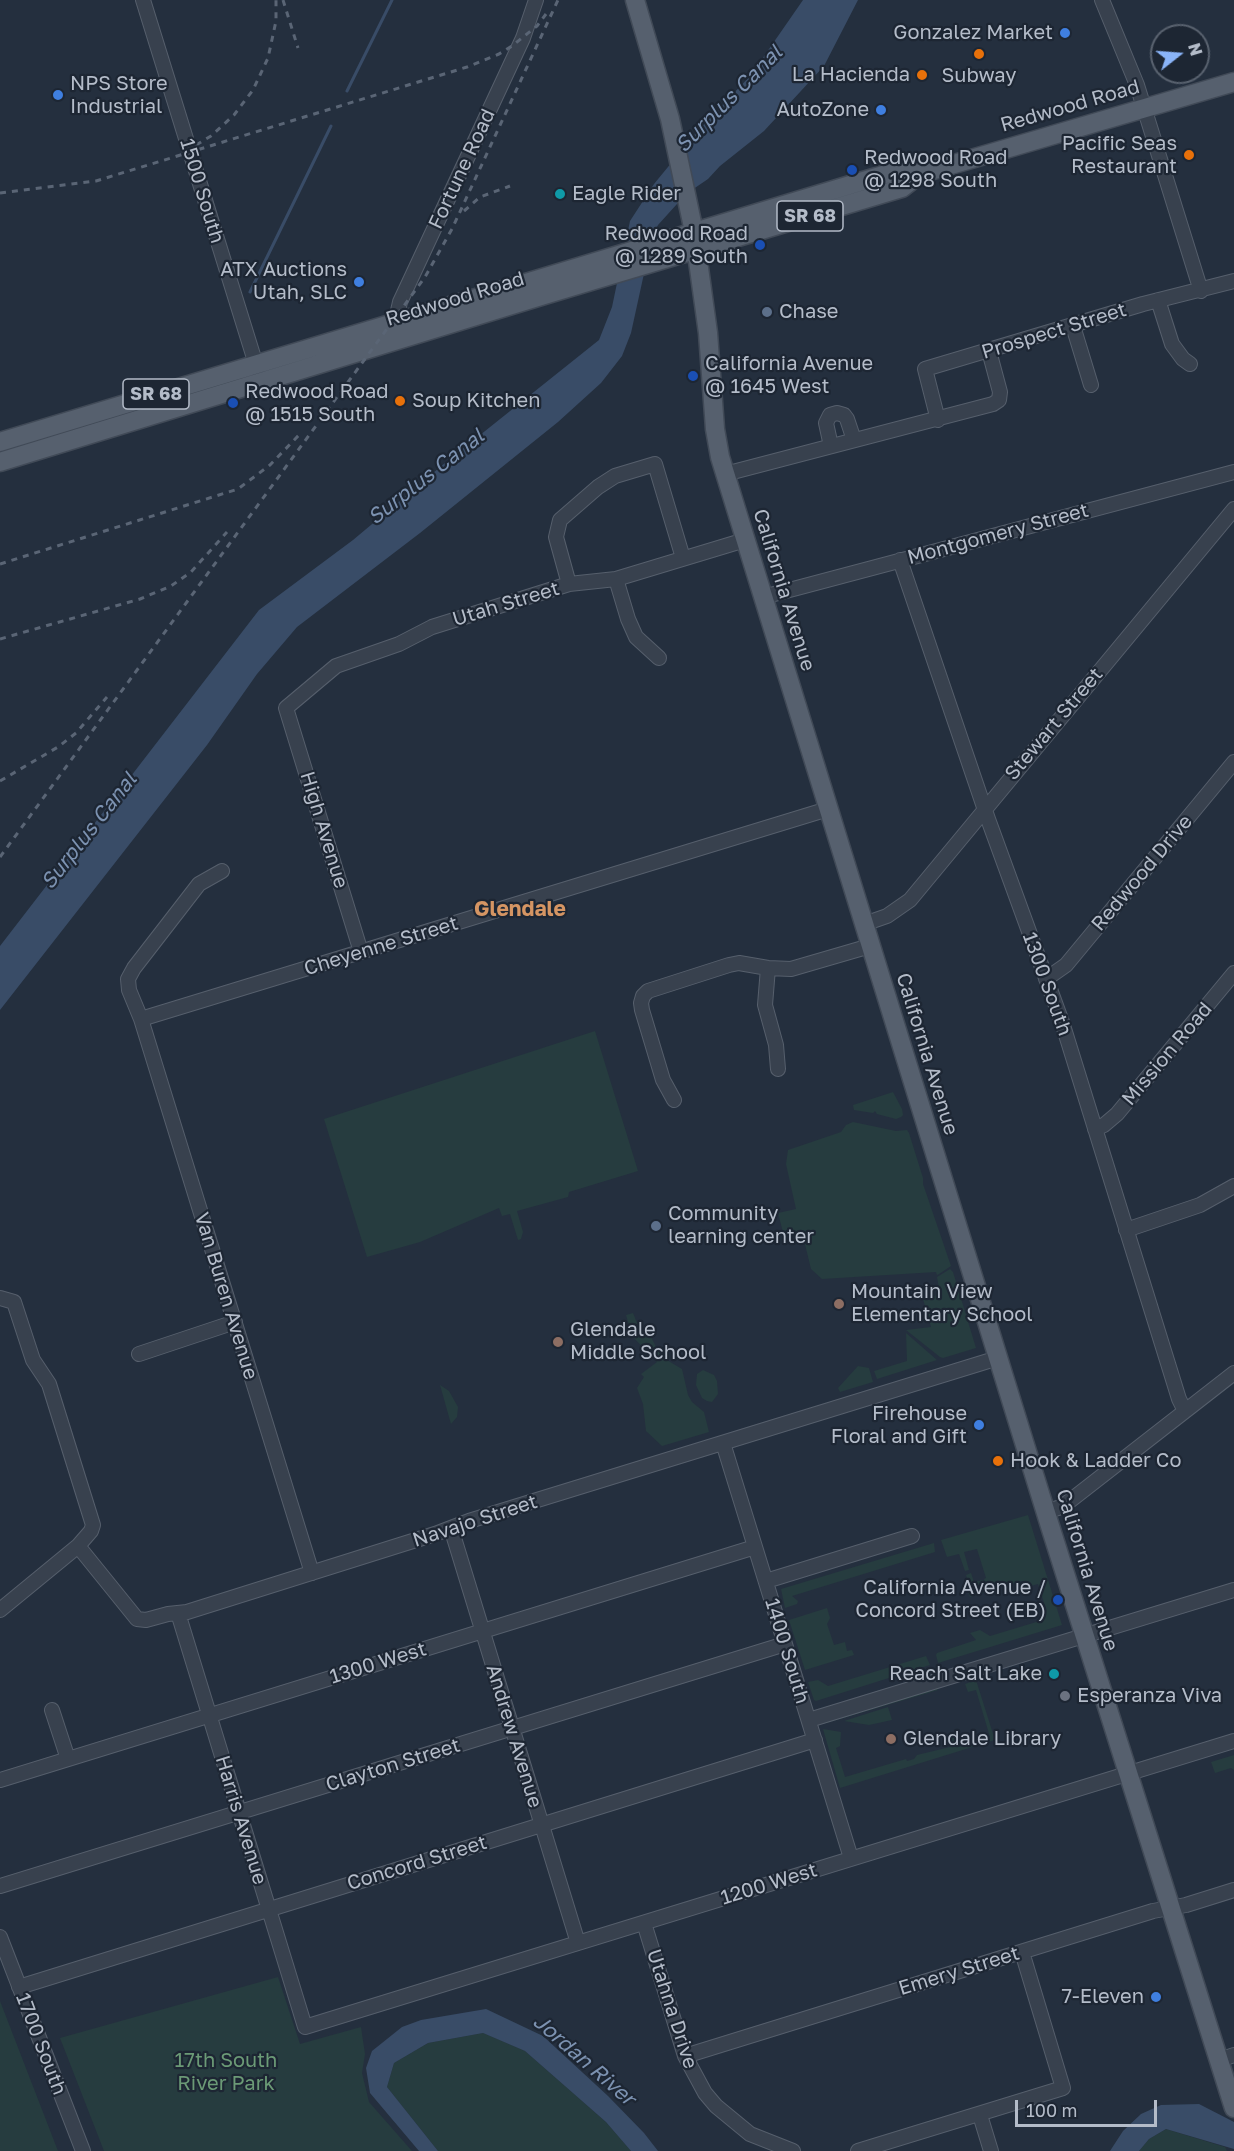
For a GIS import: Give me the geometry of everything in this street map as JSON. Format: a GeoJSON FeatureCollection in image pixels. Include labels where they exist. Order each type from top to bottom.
{"type":"FeatureCollection","features":[{"type":"Feature","properties":{"kind":"main road","name":"California Avenue"},"geometry":{"type":"LineString","coordinates":[[635,0],[670,118],[696,241],[709,339],[715,429],[725,474],[1169,1908],[1226,2058],[1234,2108]]}},
{"type":"Feature","properties":{"kind":"main road","name":"Redwood Road"},"geometry":{"type":"LineString","coordinates":[[0,442],[255,364],[400,331],[600,278],[654,262],[696,241],[896,171],[920,174],[1234,82]]}},
{"type":"Feature","properties":{"kind":"main road","name":"Redwood Road"},"geometry":{"type":"LineString","coordinates":[[0,462],[261,382],[605,259],[658,243],[696,241]]}},
{"type":"Feature","properties":{"kind":"street","name":"1500 South"},"geometry":{"type":"LineString","coordinates":[[143,0],[261,382]]}},
{"type":"Feature","properties":{"kind":"street","name":"Fortune Road"},"geometry":{"type":"LineString","coordinates":[[400,331],[400,302],[523,38],[536,0]]}},
{"type":"Feature","properties":{"kind":"street"},"geometry":{"type":"LineString","coordinates":[[1102,0],[1144,108],[1201,291]]}},
{"type":"Feature","properties":{"kind":"street","name":"Prospect Street"},"geometry":{"type":"LineString","coordinates":[[938,420],[925,369],[1158,300],[1234,281]]}},
{"type":"Feature","properties":{"kind":"street"},"geometry":{"type":"LineString","coordinates":[[1158,300],[1172,344],[1182,359],[1190,364]]}},
{"type":"Feature","properties":{"kind":"street"},"geometry":{"type":"LineString","coordinates":[[1073,326],[1091,385]]}},
{"type":"Feature","properties":{"kind":"street"},"geometry":{"type":"LineString","coordinates":[[725,474],[990,406],[999,400],[999,386],[989,351]]}},
{"type":"Feature","properties":{"kind":"street"},"geometry":{"type":"LineString","coordinates":[[831,446],[826,423],[830,415],[837,412],[847,419],[854,440]]}},
{"type":"Feature","properties":{"kind":"street"},"geometry":{"type":"LineString","coordinates":[[569,584],[556,537],[560,520],[598,487],[615,476],[655,464],[684,558]]}},
{"type":"Feature","properties":{"kind":"street","name":"Montgomery Street"},"geometry":{"type":"LineString","coordinates":[[763,597],[1234,472]]}},
{"type":"Feature","properties":{"kind":"street","name":"Stewart Street"},"geometry":{"type":"LineString","coordinates":[[864,924],[887,916],[907,903],[1234,509]]}},
{"type":"Feature","properties":{"kind":"street","name":"Utah Street"},"geometry":{"type":"LineString","coordinates":[[286,708],[336,666],[399,644],[432,627],[569,584],[616,579],[745,540]]}},
{"type":"Feature","properties":{"kind":"street","name":"1300 South"},"geometry":{"type":"LineString","coordinates":[[900,560],[985,808],[1062,1022],[1179,1399],[1185,1411]]}},
{"type":"Feature","properties":{"kind":"street"},"geometry":{"type":"LineString","coordinates":[[616,579],[636,637],[659,658]]}},
{"type":"Feature","properties":{"kind":"street","name":"High Avenue"},"geometry":{"type":"LineString","coordinates":[[286,708],[361,952]]}},
{"type":"Feature","properties":{"kind":"street","name":"Redwood Drive"},"geometry":{"type":"LineString","coordinates":[[1046,979],[1066,965],[1234,762]]}},
{"type":"Feature","properties":{"kind":"street","name":"Cheyenne Street"},"geometry":{"type":"LineString","coordinates":[[141,1019],[828,809]]}},
{"type":"Feature","properties":{"kind":"street","name":"Van Buren Avenue"},"geometry":{"type":"LineString","coordinates":[[222,871],[199,884],[134,968],[128,979],[129,990],[141,1019],[312,1573]]}},
{"type":"Feature","properties":{"kind":"street"},"geometry":{"type":"LineString","coordinates":[[674,1100],[663,1080],[645,1020],[641,1003],[648,991],[729,965],[739,963],[791,969],[870,946]]}},
{"type":"Feature","properties":{"kind":"street"},"geometry":{"type":"LineString","coordinates":[[768,968],[765,1005],[776,1045],[778,1069]]}},
{"type":"Feature","properties":{"kind":"street","name":"Mission Road"},"geometry":{"type":"LineString","coordinates":[[1095,1130],[1117,1114],[1234,973]]}},
{"type":"Feature","properties":{"kind":"street"},"geometry":{"type":"LineString","coordinates":[[1126,1230],[1200,1205],[1234,1186]]}},
{"type":"Feature","properties":{"kind":"street"},"geometry":{"type":"LineString","coordinates":[[0,1298],[11,1299],[14,1302],[33,1360],[51,1388],[92,1521],[91,1531],[78,1546],[0,1610]]}},
{"type":"Feature","properties":{"kind":"street"},"geometry":{"type":"LineString","coordinates":[[139,1354],[235,1322]]}},
{"type":"Feature","properties":{"kind":"street","name":"Navajo Street"},"geometry":{"type":"LineString","coordinates":[[78,1546],[137,1619],[146,1620],[187,1612],[998,1358]]}},
{"type":"Feature","properties":{"kind":"street"},"geometry":{"type":"LineString","coordinates":[[1045,1512],[1061,1507],[1071,1500],[1234,1373]]}},
{"type":"Feature","properties":{"kind":"street","name":"1400 South"},"geometry":{"type":"LineString","coordinates":[[723,1443],[851,1858]]}},
{"type":"Feature","properties":{"kind":"street","name":"Andrew Avenue"},"geometry":{"type":"LineString","coordinates":[[451,1528],[578,1943]]}},
{"type":"Feature","properties":{"kind":"street"},"geometry":{"type":"LineString","coordinates":[[766,1581],[912,1536]]}},
{"type":"Feature","properties":{"kind":"street","name":"1300 West"},"geometry":{"type":"LineString","coordinates":[[0,1780],[755,1547]]}},
{"type":"Feature","properties":{"kind":"street"},"geometry":{"type":"LineString","coordinates":[[809,1720],[1234,1590]]}},
{"type":"Feature","properties":{"kind":"street","name":"Harris Avenue"},"geometry":{"type":"LineString","coordinates":[[178,1613],[304,2027]]}},
{"type":"Feature","properties":{"kind":"street","name":"Clayton Street"},"geometry":{"type":"LineString","coordinates":[[0,1886],[785,1644]]}},
{"type":"Feature","properties":{"kind":"street"},"geometry":{"type":"LineString","coordinates":[[52,1710],[68,1759]]}},
{"type":"Feature","properties":{"kind":"street","name":"Concord Street"},"geometry":{"type":"LineString","coordinates":[[19,1987],[815,1740]]}},
{"type":"Feature","properties":{"kind":"street","name":"1200 West"},"geometry":{"type":"LineString","coordinates":[[304,2027],[1234,1741]]}},
{"type":"Feature","properties":{"kind":"street","name":"Emery Street"},"geometry":{"type":"LineString","coordinates":[[686,2056],[1022,1952],[1234,1890]]}},
{"type":"Feature","properties":{"kind":"street","name":"Utahna Drive"},"geometry":{"type":"LineString","coordinates":[[644,1923],[686,2056],[705,2093],[723,2113],[750,2134],[793,2151]]}},
{"type":"Feature","properties":{"kind":"street","name":"1700 South"},"geometry":{"type":"LineString","coordinates":[[0,1936],[83,2151]]}},
{"type":"Feature","properties":{"kind":"street"},"geometry":{"type":"LineString","coordinates":[[858,2151],[1063,2088],[1022,1952]]}},
{"type":"Feature","properties":{"kind":"street"},"geometry":{"type":"LineString","coordinates":[[980,2115],[991,2151]]}},
{"type":"Feature","properties":{"kind":"green space"},"geometry":{"type":"Polygon","coordinates":[[[595,1031],[638,1171],[569,1192],[568,1197],[517,1211],[523,1232],[521,1239],[518,1240],[510,1214],[502,1216],[499,1208],[420,1242],[367,1257],[324,1119],[595,1031]]]}},
{"type":"Feature","properties":{"kind":"green space"},"geometry":{"type":"Polygon","coordinates":[[[893,1092],[902,1109],[901,1117],[896,1119],[877,1114],[875,1111],[873,1113],[854,1110],[853,1105],[893,1092]]]}},
{"type":"Feature","properties":{"kind":"green space"},"geometry":{"type":"Polygon","coordinates":[[[853,1122],[896,1131],[907,1130],[909,1133],[923,1184],[951,1266],[939,1274],[937,1275],[936,1272],[822,1279],[811,1269],[802,1232],[784,1236],[778,1213],[796,1209],[786,1164],[788,1150],[841,1132],[846,1125],[853,1122]]]}},
{"type":"Feature","properties":{"kind":"green space"},"geometry":{"type":"Polygon","coordinates":[[[950,1269],[953,1272],[976,1348],[943,1358],[906,1330],[931,1327],[923,1299],[940,1294],[937,1277],[950,1269]]]}},
{"type":"Feature","properties":{"kind":"green space"},"geometry":{"type":"Polygon","coordinates":[[[633,1313],[637,1323],[649,1333],[665,1359],[682,1369],[688,1395],[692,1402],[704,1412],[709,1432],[662,1446],[646,1431],[643,1404],[637,1388],[644,1377],[641,1374],[657,1362],[632,1336],[626,1315],[633,1313]]]}},
{"type":"Feature","properties":{"kind":"green space"},"geometry":{"type":"Polygon","coordinates":[[[906,1333],[937,1360],[877,1379],[874,1371],[907,1361],[906,1333]]]}},
{"type":"Feature","properties":{"kind":"green space"},"geometry":{"type":"Polygon","coordinates":[[[858,1366],[869,1368],[873,1382],[840,1392],[838,1388],[858,1366]]]}},
{"type":"Feature","properties":{"kind":"green space"},"geometry":{"type":"Polygon","coordinates":[[[703,1370],[714,1375],[717,1381],[718,1394],[712,1402],[702,1398],[696,1385],[697,1374],[703,1370]]]}},
{"type":"Feature","properties":{"kind":"green space"},"geometry":{"type":"Polygon","coordinates":[[[440,1385],[449,1391],[458,1407],[457,1417],[451,1424],[440,1385]]]}},
{"type":"Feature","properties":{"kind":"green space"},"geometry":{"type":"Polygon","coordinates":[[[1028,1515],[1062,1625],[938,1663],[937,1653],[976,1640],[970,1633],[980,1630],[990,1636],[1043,1620],[1041,1612],[1046,1609],[1038,1584],[1031,1586],[1022,1581],[988,1591],[977,1549],[964,1552],[969,1570],[965,1571],[959,1554],[947,1557],[941,1540],[1028,1515]]]}},
{"type":"Feature","properties":{"kind":"green space"},"geometry":{"type":"Polygon","coordinates":[[[934,1543],[935,1552],[792,1596],[798,1601],[797,1604],[785,1608],[781,1589],[934,1543]]]}},
{"type":"Feature","properties":{"kind":"green space"},"geometry":{"type":"Polygon","coordinates":[[[971,1573],[974,1582],[983,1580],[986,1592],[970,1597],[966,1575],[971,1573]]]}},
{"type":"Feature","properties":{"kind":"green space"},"geometry":{"type":"Polygon","coordinates":[[[827,1608],[830,1618],[827,1624],[834,1645],[845,1642],[847,1651],[852,1650],[854,1655],[805,1670],[789,1620],[827,1608]]]}},
{"type":"Feature","properties":{"kind":"green space"},"geometry":{"type":"Polygon","coordinates":[[[926,1656],[930,1665],[816,1701],[808,1682],[818,1680],[828,1686],[926,1656]]]}},
{"type":"Feature","properties":{"kind":"green space"},"geometry":{"type":"Polygon","coordinates":[[[976,1680],[995,1740],[840,1788],[823,1729],[841,1732],[840,1746],[836,1748],[845,1777],[950,1747],[954,1736],[958,1747],[990,1737],[976,1690],[968,1692],[965,1684],[976,1680]]]}},
{"type":"Feature","properties":{"kind":"green space"},"geometry":{"type":"Polygon","coordinates":[[[936,1688],[938,1690],[823,1724],[826,1721],[936,1688]]]}},
{"type":"Feature","properties":{"kind":"green space"},"geometry":{"type":"Polygon","coordinates":[[[888,1707],[892,1720],[869,1725],[844,1721],[888,1707]]]}},
{"type":"Feature","properties":{"kind":"green space"},"geometry":{"type":"Polygon","coordinates":[[[1234,1755],[1234,1770],[1231,1768],[1215,1773],[1211,1762],[1234,1755]]]}},
{"type":"Feature","properties":{"kind":"green space","name":"17th South River Park"},"geometry":{"type":"Polygon","coordinates":[[[278,1977],[300,2044],[361,2027],[365,2054],[362,2073],[369,2102],[412,2151],[104,2151],[60,2038],[278,1977]]]}},
{"type":"Feature","properties":{"kind":"green space"},"geometry":{"type":"Polygon","coordinates":[[[0,2001],[58,2151],[0,2151],[0,2001]]]}},
{"type":"Feature","properties":{"kind":"green space"},"geometry":{"type":"Polygon","coordinates":[[[483,2033],[525,2051],[606,2122],[631,2151],[438,2151],[387,2087],[394,2063],[428,2043],[483,2033]]]}},
{"type":"Feature","properties":{"kind":"green space"},"geometry":{"type":"Polygon","coordinates":[[[1166,2129],[1225,2147],[1227,2151],[1139,2151],[1149,2139],[1166,2129]]]}},
{"type":"Feature","properties":{"kind":"water","name":"Surplus Canal"},"geometry":{"type":"Polygon","coordinates":[[[803,0],[858,0],[824,66],[764,131],[720,166],[708,179],[686,194],[658,225],[652,237],[631,333],[622,356],[601,383],[558,422],[420,533],[297,627],[257,674],[207,745],[0,1010],[0,946],[259,610],[353,540],[599,340],[612,307],[630,221],[654,184],[695,134],[751,75],[803,0]]]}},
{"type":"Feature","properties":{"kind":"water"},"geometry":{"type":"Polygon","coordinates":[[[486,2009],[543,2036],[608,2096],[658,2151],[631,2151],[606,2122],[525,2051],[483,2033],[428,2043],[394,2063],[387,2087],[438,2151],[419,2151],[370,2093],[366,2068],[372,2051],[402,2027],[421,2020],[486,2009]]]}},
{"type":"Feature","properties":{"kind":"water"},"geometry":{"type":"Polygon","coordinates":[[[1199,2104],[1234,2122],[1234,2149],[1166,2129],[1149,2139],[1139,2151],[1110,2151],[1123,2131],[1141,2114],[1161,2105],[1199,2104]]]}},
{"type":"Feature","properties":{"kind":"waterway"},"geometry":{"type":"LineString","coordinates":[[347,91],[392,0]]}},
{"type":"Feature","properties":{"kind":"waterway"},"geometry":{"type":"LineString","coordinates":[[250,292],[331,126]]}},
{"type":"Feature","properties":{"kind":"railway"},"geometry":{"type":"LineString","coordinates":[[196,145],[211,136],[234,115],[253,90],[268,58],[276,21],[276,0]]}},
{"type":"Feature","properties":{"kind":"railway"},"geometry":{"type":"LineString","coordinates":[[283,0],[298,48]]}},
{"type":"Feature","properties":{"kind":"railway"},"geometry":{"type":"LineString","coordinates":[[0,857],[425,277],[452,229],[558,0]]}},
{"type":"Feature","properties":{"kind":"railway"},"geometry":{"type":"LineString","coordinates":[[0,193],[96,181],[467,67],[512,46],[537,26],[546,14]]}},
{"type":"Feature","properties":{"kind":"railway"},"geometry":{"type":"LineString","coordinates":[[464,211],[480,197],[510,186]]}},
{"type":"Feature","properties":{"kind":"railway"},"geometry":{"type":"LineString","coordinates":[[0,564],[238,489],[270,465],[299,435]]}},
{"type":"Feature","properties":{"kind":"railway"},"geometry":{"type":"LineString","coordinates":[[0,639],[140,599],[171,586],[191,572],[227,532]]}},
{"type":"Feature","properties":{"kind":"railway"},"geometry":{"type":"LineString","coordinates":[[0,781],[58,747],[76,733],[107,697]]}},
{"type":"Feature","properties":{"kind":"place","name":"Gonzalez Market"},"geometry":{"type":"Point","coordinates":[1065,33]}},
{"type":"Feature","properties":{"kind":"place","name":"Subway"},"geometry":{"type":"Point","coordinates":[979,54]}},
{"type":"Feature","properties":{"kind":"place","name":"La Hacienda"},"geometry":{"type":"Point","coordinates":[922,75]}},
{"type":"Feature","properties":{"kind":"place","name":"NPS Store Industrial"},"geometry":{"type":"Point","coordinates":[58,95]}},
{"type":"Feature","properties":{"kind":"place","name":"AutoZone"},"geometry":{"type":"Point","coordinates":[881,110]}},
{"type":"Feature","properties":{"kind":"place","name":"Pacific Seas Restaurant"},"geometry":{"type":"Point","coordinates":[1189,155]}},
{"type":"Feature","properties":{"kind":"place","name":"Redwood Road @ 1298 South"},"geometry":{"type":"Point","coordinates":[852,170]}},
{"type":"Feature","properties":{"kind":"place","name":"Eagle Rider"},"geometry":{"type":"Point","coordinates":[560,194]}},
{"type":"Feature","properties":{"kind":"place","name":"Redwood Road @ 1289 South"},"geometry":{"type":"Point","coordinates":[760,245]}},
{"type":"Feature","properties":{"kind":"place","name":"ATX Auctions Utah, SLC"},"geometry":{"type":"Point","coordinates":[359,282]}},
{"type":"Feature","properties":{"kind":"place","name":"Chase"},"geometry":{"type":"Point","coordinates":[767,312]}},
{"type":"Feature","properties":{"kind":"place","name":"California Avenue @ 1645 West"},"geometry":{"type":"Point","coordinates":[693,376]}},
{"type":"Feature","properties":{"kind":"place","name":"Soup Kitchen"},"geometry":{"type":"Point","coordinates":[400,401]}},
{"type":"Feature","properties":{"kind":"place","name":"Redwood Road @ 1515 South"},"geometry":{"type":"Point","coordinates":[233,403]}},
{"type":"Feature","properties":{"kind":"place","name":"Community learning center"},"geometry":{"type":"Point","coordinates":[656,1226]}},
{"type":"Feature","properties":{"kind":"place","name":"Mountain View Elementary School"},"geometry":{"type":"Point","coordinates":[839,1304]}},
{"type":"Feature","properties":{"kind":"place","name":"Glendale Middle School"},"geometry":{"type":"Point","coordinates":[558,1342]}},
{"type":"Feature","properties":{"kind":"place","name":"Firehouse Floral and Gift"},"geometry":{"type":"Point","coordinates":[979,1425]}},
{"type":"Feature","properties":{"kind":"place","name":"Hook & Ladder Co"},"geometry":{"type":"Point","coordinates":[998,1461]}},
{"type":"Feature","properties":{"kind":"place","name":"California Avenue / Concord Street (EB)"},"geometry":{"type":"Point","coordinates":[1058,1600]}},
{"type":"Feature","properties":{"kind":"place","name":"Reach Salt Lake"},"geometry":{"type":"Point","coordinates":[1054,1674]}},
{"type":"Feature","properties":{"kind":"place","name":"Esperanza Viva"},"geometry":{"type":"Point","coordinates":[1065,1696]}},
{"type":"Feature","properties":{"kind":"place","name":"Glendale Library"},"geometry":{"type":"Point","coordinates":[891,1739]}},
{"type":"Feature","properties":{"kind":"place","name":"7-Eleven"},"geometry":{"type":"Point","coordinates":[1156,1997]}},
{"type":"Feature","properties":{"kind":"district","name":"Glendale"},"geometry":{"type":"Point","coordinates":[520,909]}},
{"type":"Feature","properties":{"kind":"water label","name":"Jordan River"},"geometry":{"type":"Point","coordinates":[584,2060]}}]}
